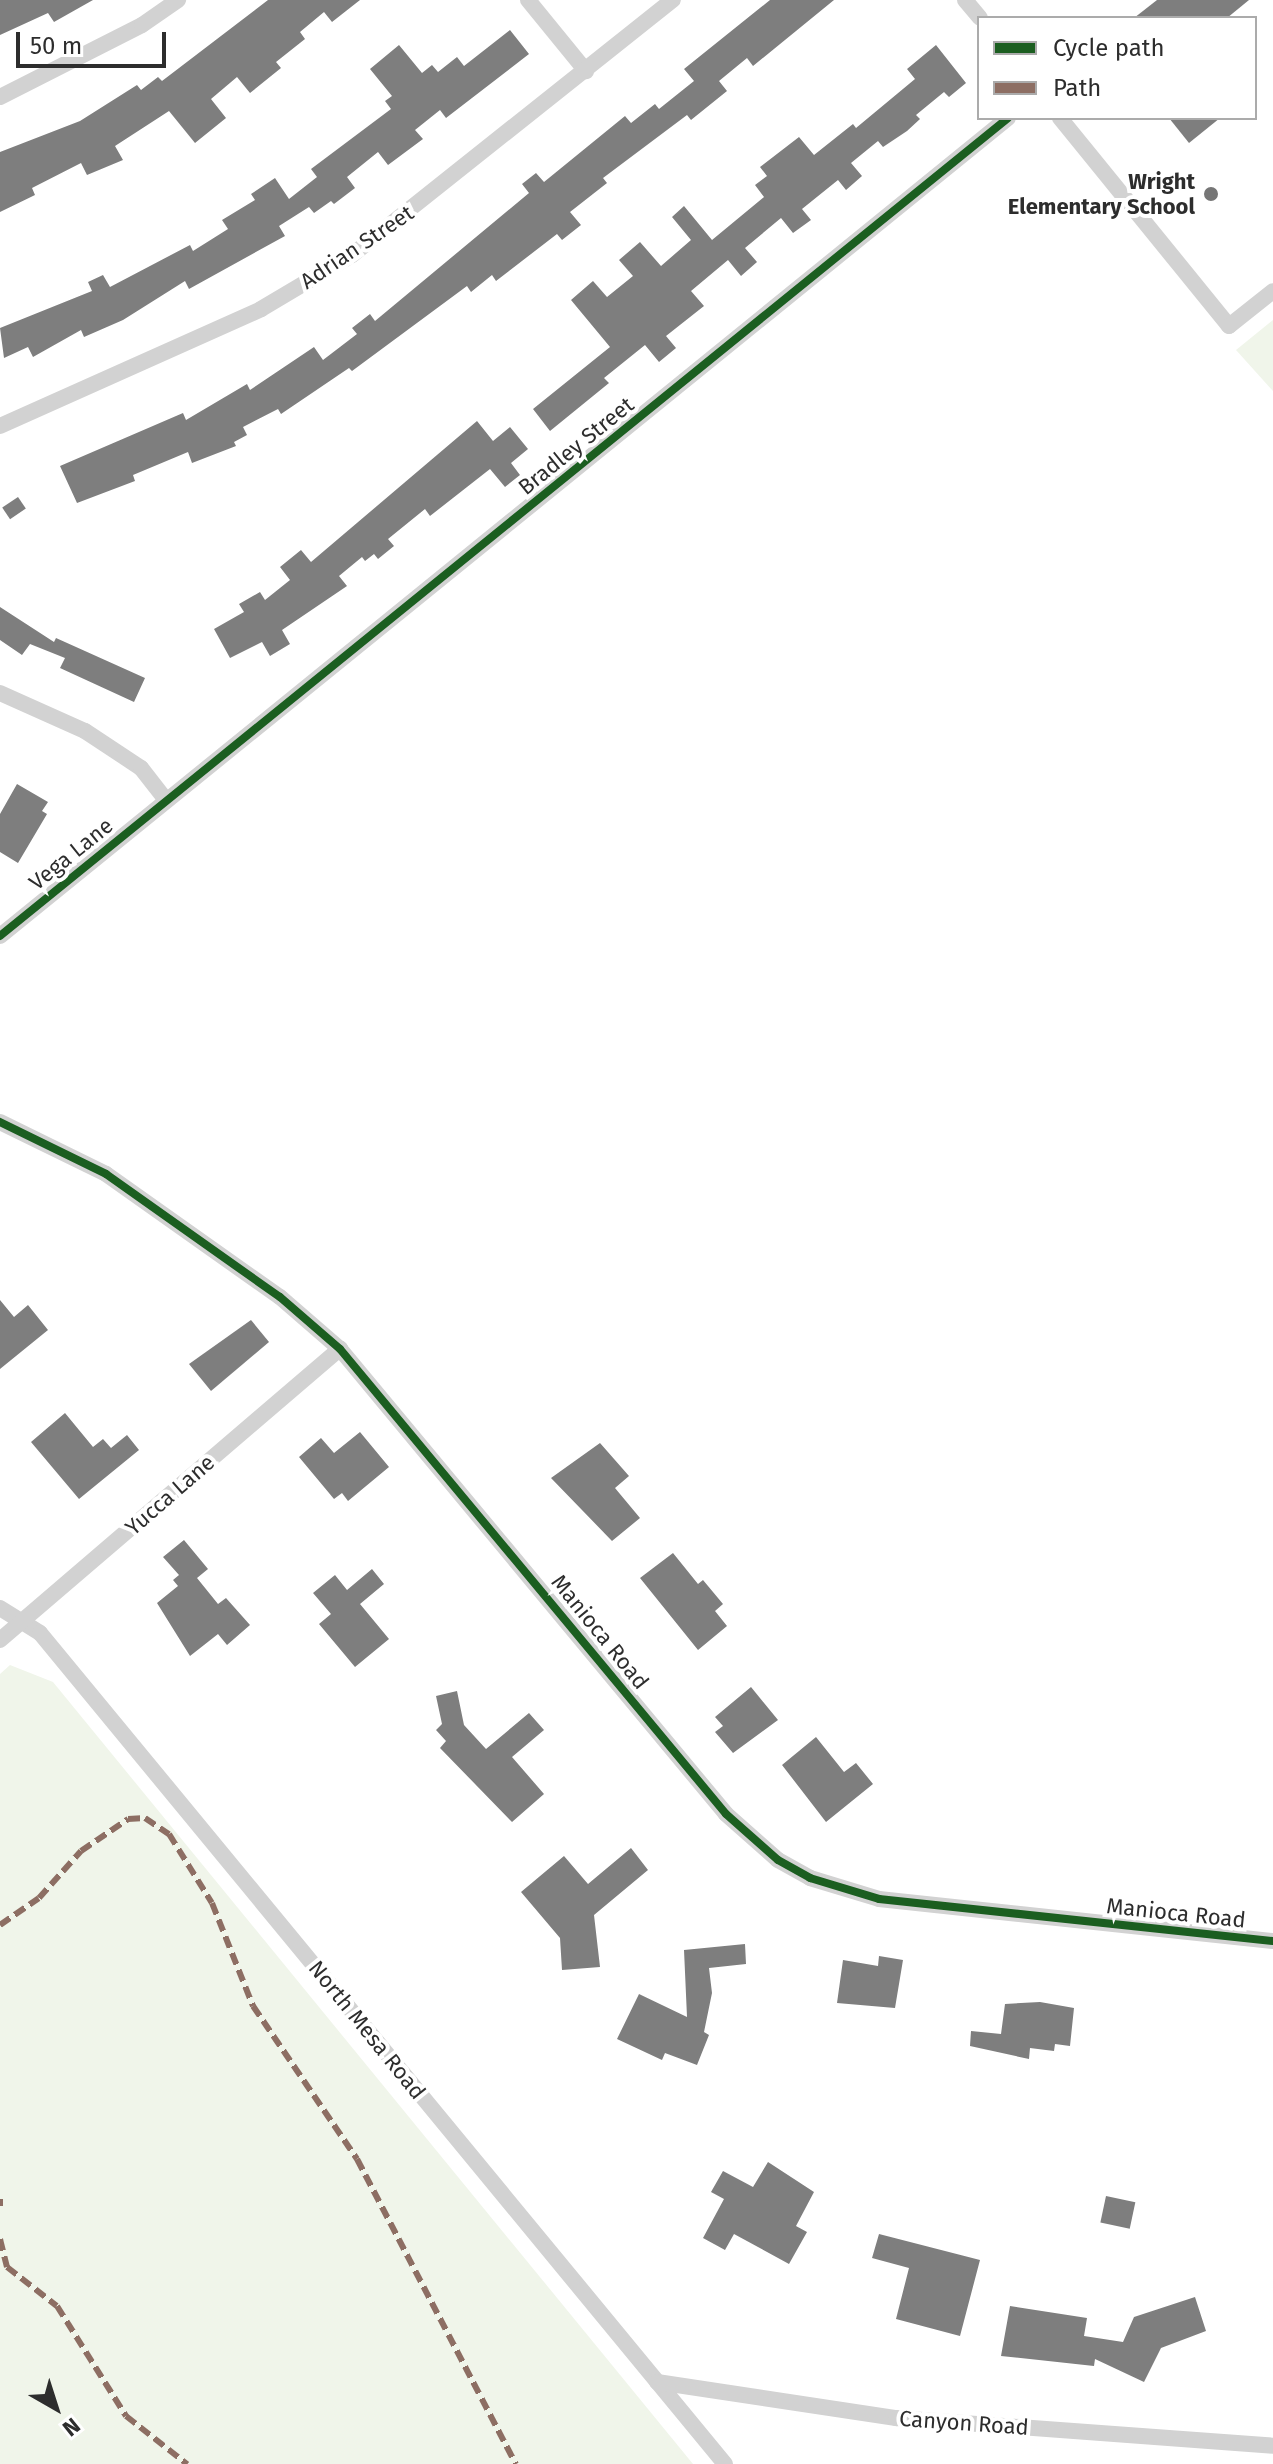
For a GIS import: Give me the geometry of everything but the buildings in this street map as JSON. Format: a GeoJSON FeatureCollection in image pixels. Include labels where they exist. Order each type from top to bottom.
{"type":"FeatureCollection","features":[{"type":"Feature","properties":{"kind":"street"},"geometry":{"type":"LineString","coordinates":[[0,97],[142,25],[178,0]]}},
{"type":"Feature","properties":{"kind":"street"},"geometry":{"type":"LineString","coordinates":[[528,0],[586,71]]}},
{"type":"Feature","properties":{"kind":"street","name":"Adrian Street"},"geometry":{"type":"LineString","coordinates":[[0,426],[261,309],[352,255],[673,0]]}},
{"type":"Feature","properties":{"kind":"street"},"geometry":{"type":"LineString","coordinates":[[965,0],[978,16]]}},
{"type":"Feature","properties":{"kind":"street","name":"Bradley Street"},"geometry":{"type":"LineString","coordinates":[[166,800],[1006,120]]}},
{"type":"Feature","properties":{"kind":"street"},"geometry":{"type":"LineString","coordinates":[[1062,120],[1229,326],[1273,291]]}},
{"type":"Feature","properties":{"kind":"street"},"geometry":{"type":"LineString","coordinates":[[0,693],[85,731],[141,768],[166,800]]}},
{"type":"Feature","properties":{"kind":"street","name":"Vega Lane"},"geometry":{"type":"LineString","coordinates":[[0,936],[166,800]]}},
{"type":"Feature","properties":{"kind":"street","name":"Manioca Road"},"geometry":{"type":"LineString","coordinates":[[0,1122],[106,1174],[280,1297],[340,1349],[726,1814],[778,1860],[810,1878],[879,1899],[1273,1941]]}},
{"type":"Feature","properties":{"kind":"street","name":"Yucca Lane"},"geometry":{"type":"LineString","coordinates":[[0,1640],[340,1349]]}},
{"type":"Feature","properties":{"kind":"street","name":"North Mesa Road"},"geometry":{"type":"LineString","coordinates":[[0,1608],[40,1633],[725,2464]]}},
{"type":"Feature","properties":{"kind":"street","name":"Canyon Road"},"geometry":{"type":"LineString","coordinates":[[657,2382],[896,2418],[1273,2446]]}},
{"type":"Feature","properties":{"kind":"shaded area"},"geometry":{"type":"Polygon","coordinates":[[[1273,320],[1273,391],[1236,350],[1273,320]]]}},
{"type":"Feature","properties":{"kind":"shaded area"},"geometry":{"type":"Polygon","coordinates":[[[10,1665],[53,1682],[693,2464],[0,2464],[0,1674],[10,1665]]]}},
{"type":"Feature","properties":{"kind":"marked path"},"geometry":{"type":"LineString","coordinates":[[0,1925],[39,1898],[81,1851],[128,1819],[145,1818],[169,1834],[212,1903],[253,2006],[357,2159],[516,2464]]}},
{"type":"Feature","properties":{"kind":"marked path"},"geometry":{"type":"LineString","coordinates":[[0,2199],[0,2206]]}},
{"type":"Feature","properties":{"kind":"marked path"},"geometry":{"type":"LineString","coordinates":[[0,2239],[7,2267],[57,2306],[126,2416],[187,2464]]}},
{"type":"Feature","properties":{"kind":"cycle path"},"geometry":{"type":"LineString","coordinates":[[0,936],[1006,120]]}},
{"type":"Feature","properties":{"kind":"cycle path"},"geometry":{"type":"LineString","coordinates":[[0,1122],[106,1174],[280,1297],[340,1349],[726,1814],[778,1860],[810,1878],[879,1899],[1273,1941]]}},
{"type":"Feature","properties":{"kind":"place","name":"Wright Elementary School"},"geometry":{"type":"Point","coordinates":[1211,194]}}]}
